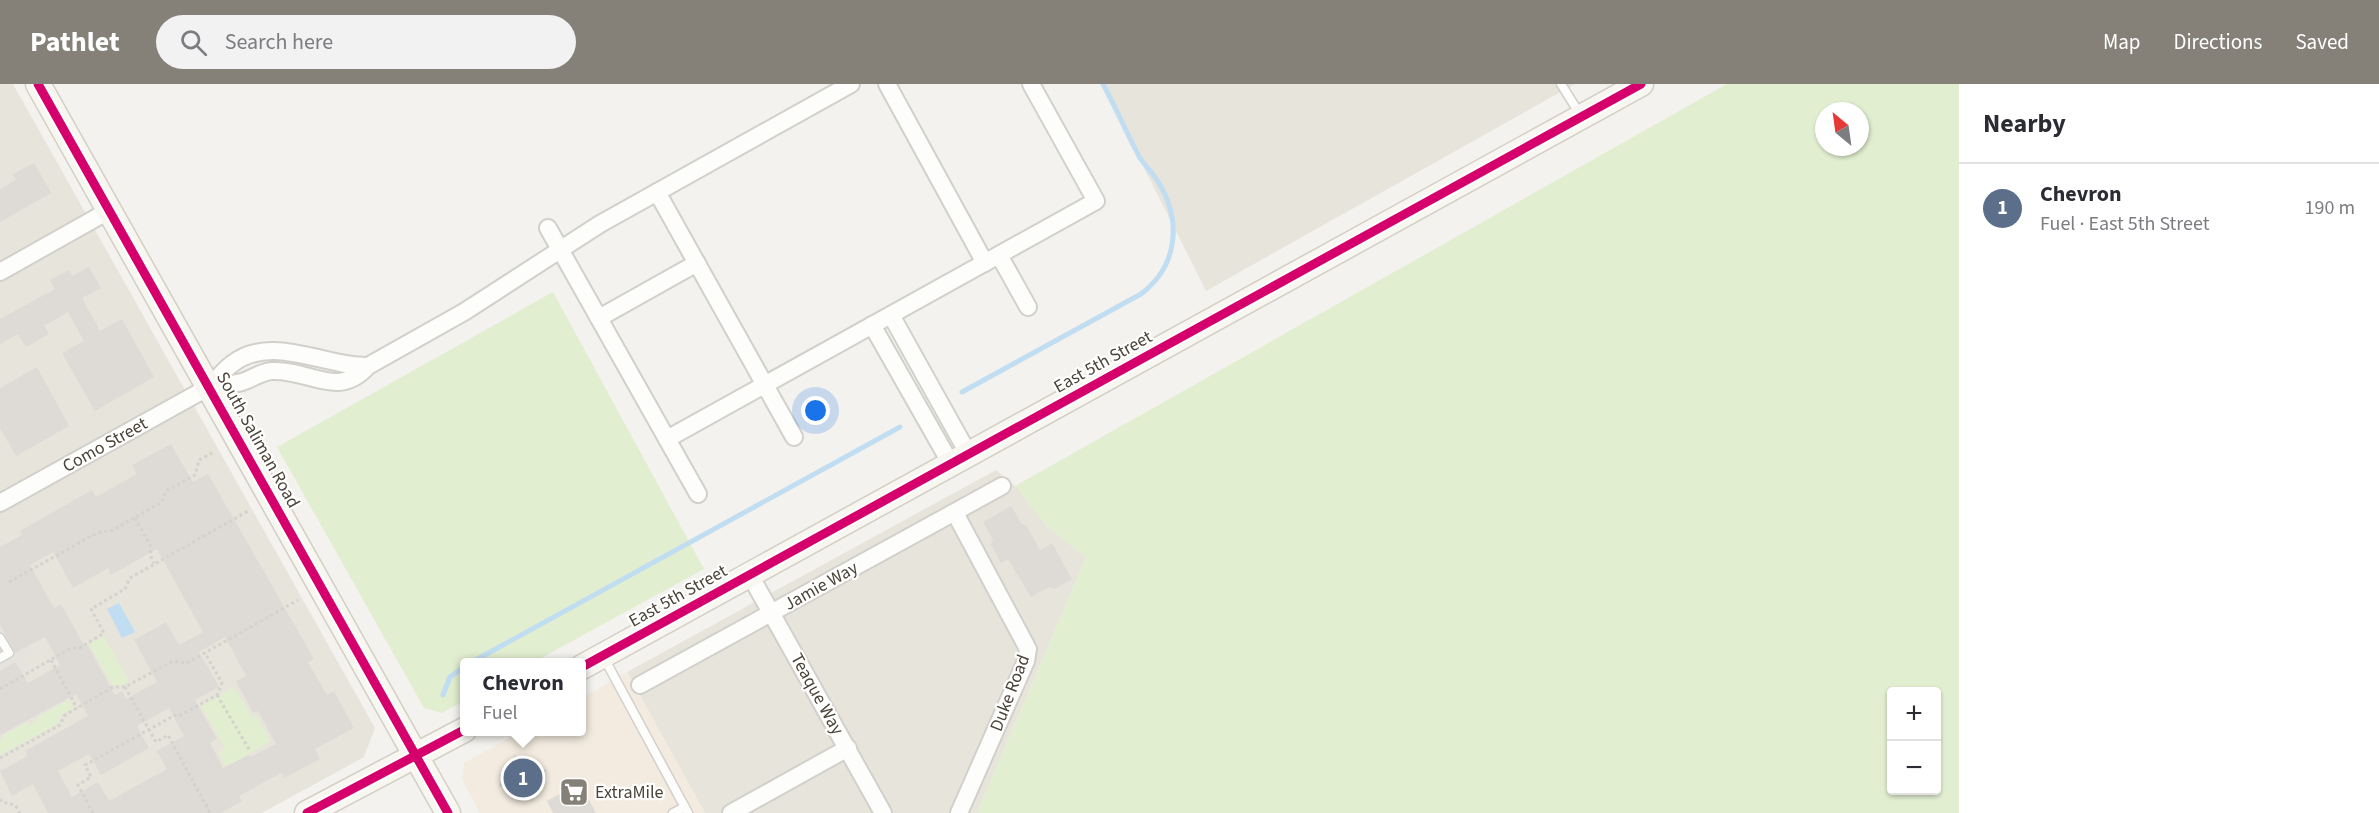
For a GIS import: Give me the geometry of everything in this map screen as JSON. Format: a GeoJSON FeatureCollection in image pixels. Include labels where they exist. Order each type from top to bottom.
{"type":"FeatureCollection","features":[{"type":"Feature","properties":{"kind":"main road","name":"South Saliman Road"},"geometry":{"type":"LineString","coordinates":[[38,84],[448,813]]}},
{"type":"Feature","properties":{"kind":"main road","name":"East 5th Street"},"geometry":{"type":"LineString","coordinates":[[586,665],[1641,84]]}},
{"type":"Feature","properties":{"kind":"main road"},"geometry":{"type":"LineString","coordinates":[[307,813],[460,733]]}},
{"type":"Feature","properties":{"kind":"street"},"geometry":{"type":"LineString","coordinates":[[209,387],[243,382],[268,372],[286,371],[313,378],[346,382],[358,377],[368,366],[464,312],[600,224],[851,84]]}},
{"type":"Feature","properties":{"kind":"street"},"geometry":{"type":"LineString","coordinates":[[887,84],[992,259],[1028,307]]}},
{"type":"Feature","properties":{"kind":"street"},"geometry":{"type":"LineString","coordinates":[[667,439],[1096,201],[1030,84]]}},
{"type":"Feature","properties":{"kind":"street"},"geometry":{"type":"LineString","coordinates":[[657,192],[794,436]]}},
{"type":"Feature","properties":{"kind":"street"},"geometry":{"type":"LineString","coordinates":[[0,272],[110,210]]}},
{"type":"Feature","properties":{"kind":"street"},"geometry":{"type":"LineString","coordinates":[[548,228],[698,494]]}},
{"type":"Feature","properties":{"kind":"street"},"geometry":{"type":"LineString","coordinates":[[599,318],[697,263]]}},
{"type":"Feature","properties":{"kind":"street"},"geometry":{"type":"LineString","coordinates":[[891,315],[914,357],[960,460]]}},
{"type":"Feature","properties":{"kind":"street"},"geometry":{"type":"LineString","coordinates":[[872,325],[896,367],[960,460]]}},
{"type":"Feature","properties":{"kind":"street"},"geometry":{"type":"LineString","coordinates":[[209,387],[232,364],[253,354],[284,351],[318,360],[368,366]]}},
{"type":"Feature","properties":{"kind":"street","name":"Como Street"},"geometry":{"type":"LineString","coordinates":[[0,503],[209,387]]}},
{"type":"Feature","properties":{"kind":"street","name":"Jamie Way"},"geometry":{"type":"LineString","coordinates":[[640,685],[1002,486]]}},
{"type":"Feature","properties":{"kind":"street","name":"Duke Road"},"geometry":{"type":"LineString","coordinates":[[955,513],[1028,649],[1026,661],[959,813]]}},
{"type":"Feature","properties":{"kind":"street","name":"Teaque Way"},"geometry":{"type":"LineString","coordinates":[[750,575],[883,813]]}},
{"type":"Feature","properties":{"kind":"street"},"geometry":{"type":"LineString","coordinates":[[731,813],[848,748]]}},
{"type":"Feature","properties":{"kind":"lane"},"geometry":{"type":"LineString","coordinates":[[1561,84],[1581,117]]}},
{"type":"Feature","properties":{"kind":"lane"},"geometry":{"type":"LineString","coordinates":[[896,367],[914,357]]}},
{"type":"Feature","properties":{"kind":"lane"},"geometry":{"type":"LineString","coordinates":[[313,378],[318,360]]}},
{"type":"Feature","properties":{"kind":"lane"},"geometry":{"type":"LineString","coordinates":[[0,638],[9,653],[0,658]]}},
{"type":"Feature","properties":{"kind":"lane"},"geometry":{"type":"LineString","coordinates":[[603,655],[687,810],[673,813]]}},
{"type":"Feature","properties":{"kind":"path"},"geometry":{"type":"LineString","coordinates":[[9,582],[97,533],[112,530],[162,502],[166,491],[195,474],[199,460],[214,452]]}},
{"type":"Feature","properties":{"kind":"path"},"geometry":{"type":"LineString","coordinates":[[0,689],[71,648],[80,648],[104,633],[91,609],[124,589],[130,578],[154,563],[248,511]]}},
{"type":"Feature","properties":{"kind":"path"},"geometry":{"type":"LineString","coordinates":[[135,518],[150,545],[154,563]]}},
{"type":"Feature","properties":{"kind":"path"},"geometry":{"type":"LineString","coordinates":[[0,758],[60,725],[65,715],[113,687],[125,687],[173,661],[187,663],[298,600]]}},
{"type":"Feature","properties":{"kind":"path"},"geometry":{"type":"LineString","coordinates":[[93,813],[78,785],[91,777],[85,765],[217,695],[222,683],[205,653]]}},
{"type":"Feature","properties":{"kind":"path"},"geometry":{"type":"LineString","coordinates":[[51,660],[77,708]]}},
{"type":"Feature","properties":{"kind":"path"},"geometry":{"type":"LineString","coordinates":[[125,687],[156,742],[168,735],[210,813]]}},
{"type":"Feature","properties":{"kind":"path"},"geometry":{"type":"LineString","coordinates":[[217,695],[250,751]]}},
{"type":"Feature","properties":{"kind":"path"},"geometry":{"type":"LineString","coordinates":[[0,799],[2,802],[15,805],[20,813]]}},
{"type":"Feature","properties":{"kind":"shaded area"},"geometry":{"type":"Polygon","coordinates":[[[0,84],[13,84],[375,728],[364,757],[262,813],[0,813],[0,84]]]}},
{"type":"Feature","properties":{"kind":"shaded area"},"geometry":{"type":"Polygon","coordinates":[[[1102,84],[1575,84],[1206,291],[1102,84]]]}},
{"type":"Feature","properties":{"kind":"shaded area"},"geometry":{"type":"Polygon","coordinates":[[[996,470],[1015,486],[1048,527],[1086,557],[977,813],[705,813],[627,672],[996,470]]]}},
{"type":"Feature","properties":{"kind":"shaded area"},"geometry":{"type":"Polygon","coordinates":[[[0,588],[35,651],[23,658],[30,670],[0,687],[0,588]]]}},
{"type":"Feature","properties":{"kind":"shaded area"},"geometry":{"type":"Polygon","coordinates":[[[627,672],[705,813],[480,813],[462,780],[464,763],[513,736],[586,736],[586,696],[627,672]]]}},
{"type":"Feature","properties":{"kind":"green space"},"geometry":{"type":"Polygon","coordinates":[[[1727,84],[1959,84],[1959,813],[977,813],[1086,557],[1048,527],[1015,486],[1727,84]]]}},
{"type":"Feature","properties":{"kind":"green space"},"geometry":{"type":"Polygon","coordinates":[[[553,292],[704,569],[541,658],[460,658],[460,703],[442,713],[424,708],[277,447],[553,292]]]}},
{"type":"Feature","properties":{"kind":"green space"},"geometry":{"type":"Polygon","coordinates":[[[104,636],[129,681],[121,686],[112,685],[89,644],[104,636]]]}},
{"type":"Feature","properties":{"kind":"green space"},"geometry":{"type":"Polygon","coordinates":[[[234,687],[252,717],[256,715],[271,741],[226,767],[218,753],[225,748],[201,706],[234,687]]]}},
{"type":"Feature","properties":{"kind":"green space"},"geometry":{"type":"Polygon","coordinates":[[[69,699],[74,708],[61,715],[58,724],[0,755],[2,736],[27,722],[29,726],[39,720],[38,717],[69,699]]]}},
{"type":"Feature","properties":{"kind":"water"},"geometry":{"type":"Polygon","coordinates":[[[119,603],[135,632],[122,638],[107,609],[119,603]]]}},
{"type":"Feature","properties":{"kind":"building"},"geometry":{"type":"Polygon","coordinates":[[[34,163],[51,193],[0,222],[0,189],[16,180],[13,174],[34,163]]]}},
{"type":"Feature","properties":{"kind":"building"},"geometry":{"type":"Polygon","coordinates":[[[89,267],[101,288],[82,298],[100,331],[122,319],[154,377],[95,411],[62,353],[84,341],[68,312],[44,326],[49,334],[26,347],[18,334],[0,344],[0,319],[55,289],[50,280],[69,270],[72,276],[89,267]]]}},
{"type":"Feature","properties":{"kind":"building"},"geometry":{"type":"Polygon","coordinates":[[[37,367],[69,426],[16,456],[0,428],[0,388],[37,367]]]}},
{"type":"Feature","properties":{"kind":"building"},"geometry":{"type":"Polygon","coordinates":[[[171,444],[193,482],[208,474],[314,659],[308,662],[327,695],[334,691],[354,728],[315,749],[320,759],[284,778],[281,773],[239,796],[242,801],[221,813],[48,813],[33,784],[12,796],[0,771],[28,756],[25,751],[88,716],[76,694],[0,735],[0,671],[15,662],[28,683],[60,665],[45,637],[15,653],[0,624],[0,547],[22,535],[20,531],[92,490],[96,497],[137,474],[132,465],[171,444]],[[157,549],[111,575],[108,568],[73,588],[53,552],[30,565],[54,608],[61,604],[115,695],[122,691],[126,699],[157,682],[134,640],[166,622],[179,645],[203,632],[157,549]],[[225,637],[199,652],[219,687],[195,700],[217,739],[210,743],[223,768],[276,744],[258,711],[253,713],[236,681],[246,676],[225,637]],[[169,708],[137,726],[149,748],[101,775],[89,754],[58,771],[72,797],[98,782],[109,801],[167,769],[157,751],[184,736],[169,708]]]}},
{"type":"Feature","properties":{"kind":"building"},"geometry":{"type":"Polygon","coordinates":[[[1011,506],[1022,524],[1026,525],[1040,550],[1052,543],[1072,579],[1055,589],[1049,587],[1031,597],[1008,559],[1001,563],[991,545],[993,540],[983,522],[1011,506]]]}},
{"type":"Feature","properties":{"kind":"building"},"geometry":{"type":"Polygon","coordinates":[[[514,755],[547,770],[532,801],[499,786],[514,755]]]}},
{"type":"Feature","properties":{"kind":"building","name":"ExtraMile"},"geometry":{"type":"Polygon","coordinates":[[[580,783],[596,813],[553,813],[547,801],[580,783]]]}},
{"type":"Feature","properties":{"kind":"waterway"},"geometry":{"type":"LineString","coordinates":[[962,392],[1141,294],[1154,282],[1163,269],[1173,241],[1170,210],[1165,195],[1140,158],[1103,84]]}},
{"type":"Feature","properties":{"kind":"waterway"},"geometry":{"type":"LineString","coordinates":[[479,658],[900,427]]}},
{"type":"Feature","properties":{"kind":"waterway"},"geometry":{"type":"LineString","coordinates":[[443,695],[450,677],[460,670]]}},
{"type":"Feature","properties":{"kind":"cycle path"},"geometry":{"type":"LineString","coordinates":[[38,84],[448,813]]}},
{"type":"Feature","properties":{"kind":"cycle path"},"geometry":{"type":"LineString","coordinates":[[586,665],[1641,84]]}},
{"type":"Feature","properties":{"kind":"cycle path"},"geometry":{"type":"LineString","coordinates":[[307,813],[460,732]]}},
{"type":"Feature","properties":{"kind":"place","name":"Chevron"},"geometry":{"type":"Point","coordinates":[523,778]}},
{"type":"Feature","properties":{"kind":"place","name":"ExtraMile"},"geometry":{"type":"Point","coordinates":[574,792]}}]}
